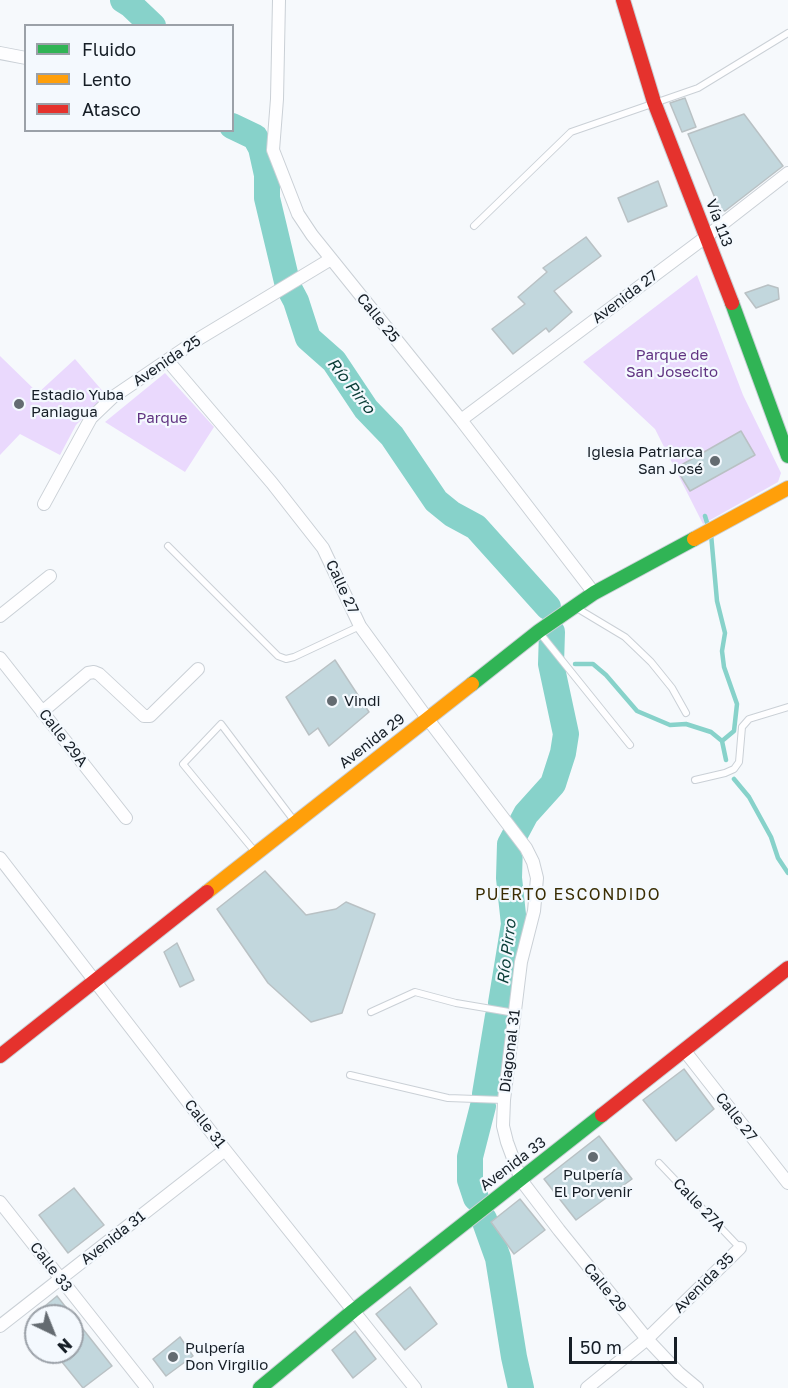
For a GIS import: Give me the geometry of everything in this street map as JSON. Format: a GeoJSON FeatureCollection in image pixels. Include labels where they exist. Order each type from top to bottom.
{"type":"FeatureCollection","features":[{"type":"Feature","properties":{"kind":"main road","name":"Vía 113"},"geometry":{"type":"LineString","coordinates":[[623,0],[654,102],[788,456]]}},
{"type":"Feature","properties":{"kind":"main road","name":"Avenida 29"},"geometry":{"type":"LineString","coordinates":[[0,1056],[539,631],[594,593],[788,488]]}},
{"type":"Feature","properties":{"kind":"main road","name":"Avenida 33"},"geometry":{"type":"LineString","coordinates":[[260,1388],[353,1311],[788,968]]}},
{"type":"Feature","properties":{"kind":"street","name":"Calle 25"},"geometry":{"type":"LineString","coordinates":[[279,0],[277,99],[273,150],[298,214],[594,593]]}},
{"type":"Feature","properties":{"kind":"street"},"geometry":{"type":"LineString","coordinates":[[0,53],[24,58]]}},
{"type":"Feature","properties":{"kind":"street","name":"Avenida 27"},"geometry":{"type":"LineString","coordinates":[[461,420],[707,237],[788,173]]}},
{"type":"Feature","properties":{"kind":"street","name":"Avenida 25"},"geometry":{"type":"LineString","coordinates":[[44,504],[91,418],[113,397],[200,338],[331,259]]}},
{"type":"Feature","properties":{"kind":"street","name":"Calle 27"},"geometry":{"type":"LineString","coordinates":[[168,361],[272,483],[323,548],[360,626],[507,822]]}},
{"type":"Feature","properties":{"kind":"street"},"geometry":{"type":"LineString","coordinates":[[0,616],[50,576]]}},
{"type":"Feature","properties":{"kind":"street","name":"Calle 29A"},"geometry":{"type":"LineString","coordinates":[[0,658],[126,818]]}},
{"type":"Feature","properties":{"kind":"street"},"geometry":{"type":"LineString","coordinates":[[42,712],[88,673],[94,672],[99,674],[144,716],[150,716],[198,669]]}},
{"type":"Feature","properties":{"kind":"street","name":"Diagonal 31"},"geometry":{"type":"LineString","coordinates":[[507,822],[526,848],[537,878],[534,911],[521,962],[504,1100],[503,1126],[521,1180]]}},
{"type":"Feature","properties":{"kind":"street","name":"Calle 31"},"geometry":{"type":"LineString","coordinates":[[0,858],[225,1150],[415,1388]]}},
{"type":"Feature","properties":{"kind":"street","name":"Calle 27"},"geometry":{"type":"LineString","coordinates":[[684,1050],[788,1183]]}},
{"type":"Feature","properties":{"kind":"street","name":"Avenida 31"},"geometry":{"type":"LineString","coordinates":[[0,1326],[225,1150]]}},
{"type":"Feature","properties":{"kind":"street","name":"Calle 29"},"geometry":{"type":"LineString","coordinates":[[521,1180],[647,1339],[679,1373],[698,1388]]}},
{"type":"Feature","properties":{"kind":"street","name":"Calle 33"},"geometry":{"type":"LineString","coordinates":[[0,1202],[147,1388]]}},
{"type":"Feature","properties":{"kind":"street","name":"Avenida 35"},"geometry":{"type":"LineString","coordinates":[[587,1388],[647,1339],[740,1248]]}},
{"type":"Feature","properties":{"kind":"lane"},"geometry":{"type":"LineString","coordinates":[[474,226],[572,132],[698,88],[788,33]]}},
{"type":"Feature","properties":{"kind":"lane"},"geometry":{"type":"LineString","coordinates":[[168,546],[278,656],[286,659],[294,657],[360,626]]}},
{"type":"Feature","properties":{"kind":"lane"},"geometry":{"type":"LineString","coordinates":[[575,606],[625,637],[665,679],[686,712]]}},
{"type":"Feature","properties":{"kind":"lane"},"geometry":{"type":"LineString","coordinates":[[539,631],[630,745]]}},
{"type":"Feature","properties":{"kind":"lane"},"geometry":{"type":"LineString","coordinates":[[695,780],[734,769],[739,762],[742,727],[749,719],[788,707]]}},
{"type":"Feature","properties":{"kind":"lane"},"geometry":{"type":"LineString","coordinates":[[257,854],[183,765],[221,724],[295,822]]}},
{"type":"Feature","properties":{"kind":"lane"},"geometry":{"type":"LineString","coordinates":[[370,1012],[415,992],[456,1003],[515,1013]]}},
{"type":"Feature","properties":{"kind":"lane"},"geometry":{"type":"LineString","coordinates":[[350,1075],[448,1098],[504,1100]]}},
{"type":"Feature","properties":{"kind":"lane","name":"Calle 27A"},"geometry":{"type":"LineString","coordinates":[[659,1163],[740,1248]]}},
{"type":"Feature","properties":{"kind":"green space","name":"Parque de San Josecito"},"geometry":{"type":"Polygon","coordinates":[[[697,275],[743,395],[781,473],[778,482],[703,524],[655,429],[583,362],[697,275]],[[741,431],[677,468],[690,491],[754,455],[741,431]]]}},
{"type":"Feature","properties":{"kind":"green space"},"geometry":{"type":"Polygon","coordinates":[[[0,356],[38,393],[75,359],[106,395],[76,425],[60,455],[20,434],[0,455],[0,356]]]}},
{"type":"Feature","properties":{"kind":"green space","name":"Parque"},"geometry":{"type":"Polygon","coordinates":[[[165,373],[214,427],[185,472],[105,422],[165,373]]]}},
{"type":"Feature","properties":{"kind":"building"},"geometry":{"type":"Polygon","coordinates":[[[685,98],[696,127],[682,132],[670,103],[685,98]]]}},
{"type":"Feature","properties":{"kind":"building"},"geometry":{"type":"Polygon","coordinates":[[[744,114],[783,166],[725,211],[720,210],[688,134],[744,114]]]}},
{"type":"Feature","properties":{"kind":"building"},"geometry":{"type":"Polygon","coordinates":[[[658,181],[667,206],[628,222],[618,198],[658,181]]]}},
{"type":"Feature","properties":{"kind":"building"},"geometry":{"type":"Polygon","coordinates":[[[586,237],[601,256],[554,291],[572,312],[549,332],[546,328],[513,354],[492,329],[525,304],[518,297],[547,272],[543,268],[586,237]]]}},
{"type":"Feature","properties":{"kind":"building"},"geometry":{"type":"Polygon","coordinates":[[[768,285],[778,288],[779,299],[756,308],[745,293],[768,285]]]}},
{"type":"Feature","properties":{"kind":"building","name":"Iglesia Patriarca San José"},"geometry":{"type":"Polygon","coordinates":[[[741,431],[755,455],[690,491],[676,468],[741,431]]]}},
{"type":"Feature","properties":{"kind":"building","name":"Vindi"},"geometry":{"type":"Polygon","coordinates":[[[335,660],[369,712],[329,746],[318,728],[309,735],[286,697],[335,660]]]}},
{"type":"Feature","properties":{"kind":"building"},"geometry":{"type":"Polygon","coordinates":[[[265,871],[306,915],[336,909],[346,902],[375,914],[342,1013],[311,1022],[268,983],[217,909],[265,871]]]}},
{"type":"Feature","properties":{"kind":"building"},"geometry":{"type":"Polygon","coordinates":[[[177,943],[194,980],[180,987],[164,952],[177,943]]]}},
{"type":"Feature","properties":{"kind":"building"},"geometry":{"type":"Polygon","coordinates":[[[684,1069],[714,1109],[676,1141],[643,1100],[684,1069]]]}},
{"type":"Feature","properties":{"kind":"building","name":"Pulpería El Porvenir"},"geometry":{"type":"Polygon","coordinates":[[[599,1136],[632,1179],[576,1220],[544,1179],[599,1136]]]}},
{"type":"Feature","properties":{"kind":"building"},"geometry":{"type":"Polygon","coordinates":[[[74,1188],[104,1225],[68,1253],[39,1215],[74,1188]]]}},
{"type":"Feature","properties":{"kind":"building"},"geometry":{"type":"Polygon","coordinates":[[[520,1199],[545,1230],[514,1254],[491,1222],[520,1199]]]}},
{"type":"Feature","properties":{"kind":"building"},"geometry":{"type":"Polygon","coordinates":[[[410,1287],[437,1324],[405,1350],[376,1314],[410,1287]]]}},
{"type":"Feature","properties":{"kind":"building"},"geometry":{"type":"Polygon","coordinates":[[[57,1296],[63,1304],[47,1304],[57,1296]]]}},
{"type":"Feature","properties":{"kind":"building"},"geometry":{"type":"Polygon","coordinates":[[[84,1330],[112,1366],[83,1388],[64,1364],[84,1364],[84,1330]]]}},
{"type":"Feature","properties":{"kind":"building"},"geometry":{"type":"Polygon","coordinates":[[[355,1331],[376,1359],[353,1378],[332,1350],[355,1331]]]}},
{"type":"Feature","properties":{"kind":"building","name":"Pulpería Don Virgilio"},"geometry":{"type":"Polygon","coordinates":[[[180,1337],[193,1356],[166,1376],[153,1359],[180,1337]]]}},
{"type":"Feature","properties":{"kind":"waterway","name":"Río Pirro"},"geometry":{"type":"LineString","coordinates":[[123,0],[151,24]]}},
{"type":"Feature","properties":{"kind":"waterway","name":"Río Pirro"},"geometry":{"type":"LineString","coordinates":[[234,127],[255,137],[261,148],[267,175],[267,198],[288,286],[296,301],[308,338],[334,361],[366,409],[392,436],[436,501],[452,514],[476,527],[548,607]]}},
{"type":"Feature","properties":{"kind":"waterway"},"geometry":{"type":"LineString","coordinates":[[705,516],[708,526]]}},
{"type":"Feature","properties":{"kind":"waterway"},"geometry":{"type":"LineString","coordinates":[[711,534],[717,601],[725,633],[722,651],[724,667],[737,704],[734,731],[722,741]]}},
{"type":"Feature","properties":{"kind":"waterway","name":"Río Pirro"},"geometry":{"type":"LineString","coordinates":[[501,1003],[514,924],[509,878],[510,844],[526,814],[553,784],[563,753],[566,734],[551,664],[552,632]]}},
{"type":"Feature","properties":{"kind":"waterway","name":"Río Pirro"},"geometry":{"type":"LineString","coordinates":[[550,653],[558,658]]}},
{"type":"Feature","properties":{"kind":"waterway"},"geometry":{"type":"LineString","coordinates":[[575,664],[593,664],[606,675],[637,711],[670,725],[686,724],[711,732],[722,741],[726,760]]}},
{"type":"Feature","properties":{"kind":"waterway"},"geometry":{"type":"LineString","coordinates":[[734,779],[749,797],[771,837],[778,858],[788,873]]}},
{"type":"Feature","properties":{"kind":"waterway","name":"Río Pirro"},"geometry":{"type":"LineString","coordinates":[[485,1094],[498,1016]]}},
{"type":"Feature","properties":{"kind":"waterway","name":"Río Pirro"},"geometry":{"type":"LineString","coordinates":[[476,1198],[470,1180],[470,1157],[483,1106]]}},
{"type":"Feature","properties":{"kind":"waterway","name":"Río Pirro"},"geometry":{"type":"LineString","coordinates":[[484,1219],[498,1258],[521,1388]]}},
{"type":"Feature","properties":{"kind":"traffic: fast"},"geometry":{"type":"LineString","coordinates":[[732,303],[788,456]]}},
{"type":"Feature","properties":{"kind":"traffic: fast"},"geometry":{"type":"LineString","coordinates":[[472,684],[539,631],[594,593],[694,539]]}},
{"type":"Feature","properties":{"kind":"traffic: fast"},"geometry":{"type":"LineString","coordinates":[[260,1388],[353,1311],[602,1115]]}},
{"type":"Feature","properties":{"kind":"traffic: slow"},"geometry":{"type":"LineString","coordinates":[[694,539],[788,488]]}},
{"type":"Feature","properties":{"kind":"traffic: slow"},"geometry":{"type":"LineString","coordinates":[[207,892],[472,684]]}},
{"type":"Feature","properties":{"kind":"traffic: jam"},"geometry":{"type":"LineString","coordinates":[[623,0],[654,102],[732,303]]}},
{"type":"Feature","properties":{"kind":"traffic: jam"},"geometry":{"type":"LineString","coordinates":[[0,1056],[207,892]]}},
{"type":"Feature","properties":{"kind":"traffic: jam"},"geometry":{"type":"LineString","coordinates":[[602,1115],[788,968]]}},
{"type":"Feature","properties":{"kind":"place","name":"Estadio Yuba Paniagua"},"geometry":{"type":"Point","coordinates":[19,404]}},
{"type":"Feature","properties":{"kind":"place","name":"Iglesia Patriarca San José"},"geometry":{"type":"Point","coordinates":[715,461]}},
{"type":"Feature","properties":{"kind":"place","name":"Vindi"},"geometry":{"type":"Point","coordinates":[332,701]}},
{"type":"Feature","properties":{"kind":"place","name":"Pulpería El Porvenir"},"geometry":{"type":"Point","coordinates":[593,1157]}},
{"type":"Feature","properties":{"kind":"place","name":"Pulpería Don Virgilio"},"geometry":{"type":"Point","coordinates":[173,1357]}},
{"type":"Feature","properties":{"kind":"district","name":"PUERTO ESCONDIDO"},"geometry":{"type":"Point","coordinates":[568,895]}}]}
